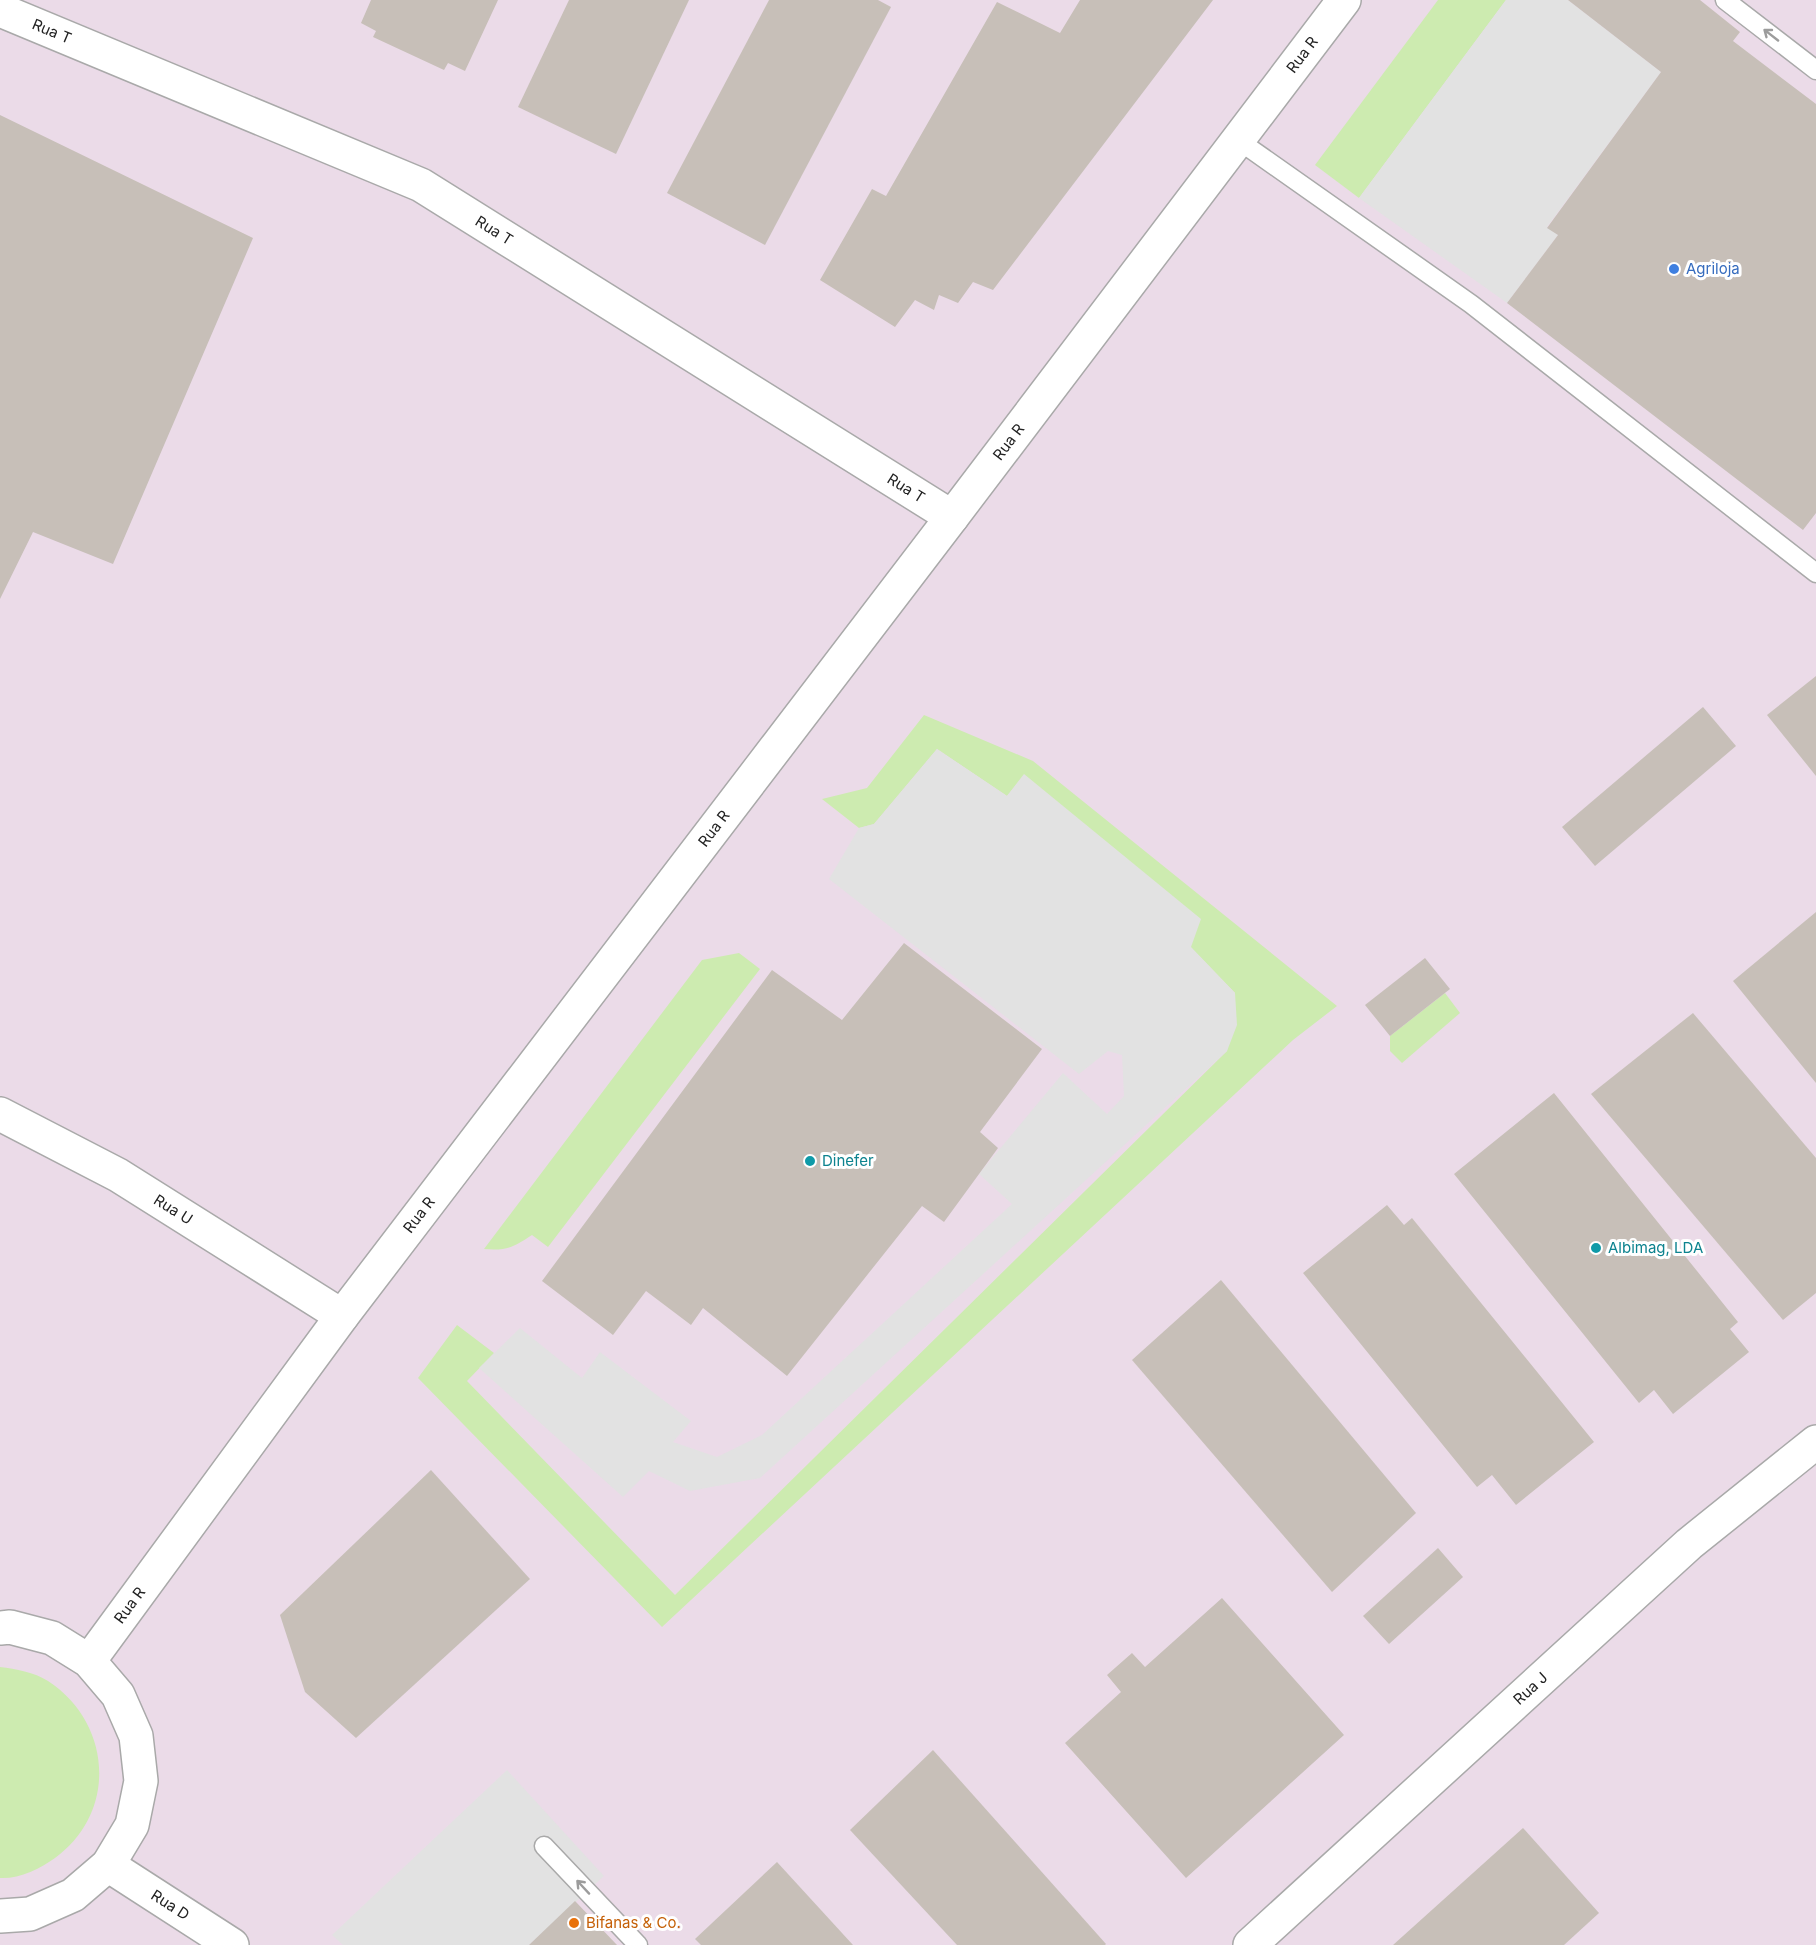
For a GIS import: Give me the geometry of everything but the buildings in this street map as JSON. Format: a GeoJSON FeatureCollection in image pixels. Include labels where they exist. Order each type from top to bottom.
{"type":"FeatureCollection","features":[{"type":"Feature","properties":{"kind":"street","name":"Rua R"},"geometry":{"type":"LineString","coordinates":[[88,1661],[342,1316],[1344,0]]}},
{"type":"Feature","properties":{"kind":"street","name":"Rua T"},"geometry":{"type":"LineString","coordinates":[[0,10],[421,185],[952,517]]}},
{"type":"Feature","properties":{"kind":"street","name":"Rua U"},"geometry":{"type":"LineString","coordinates":[[0,1114],[118,1175],[342,1316]]}},
{"type":"Feature","properties":{"kind":"street","name":"Rua J"},"geometry":{"type":"LineString","coordinates":[[1250,1945],[1689,1544],[1816,1442]]}},
{"type":"Feature","properties":{"kind":"street"},"geometry":{"type":"LineString","coordinates":[[0,1628],[10,1627],[52,1638],[88,1661],[118,1695],[136,1737],[141,1781],[132,1825],[108,1864],[74,1895],[30,1914],[0,1916]]}},
{"type":"Feature","properties":{"kind":"street","name":"Rua D"},"geometry":{"type":"LineString","coordinates":[[108,1864],[232,1945]]}},
{"type":"Feature","properties":{"kind":"lane"},"geometry":{"type":"LineString","coordinates":[[1725,0],[1816,70]]}},
{"type":"Feature","properties":{"kind":"lane"},"geometry":{"type":"LineString","coordinates":[[1238,140],[1471,304],[1816,573]]}},
{"type":"Feature","properties":{"kind":"lane"},"geometry":{"type":"LineString","coordinates":[[544,1846],[638,1945]]}},
{"type":"Feature","properties":{"kind":"shaded area"},"geometry":{"type":"Polygon","coordinates":[[[0,0],[1816,0],[1816,1945],[0,1945],[0,0]]]}},
{"type":"Feature","properties":{"kind":"shaded area"},"geometry":{"type":"Polygon","coordinates":[[[1506,0],[1568,0],[1661,72],[1547,227],[1558,235],[1507,303],[1359,198],[1506,0]]]}},
{"type":"Feature","properties":{"kind":"shaded area"},"geometry":{"type":"Polygon","coordinates":[[[937,749],[1007,796],[1024,774],[1201,919],[1191,947],[1235,993],[1237,1025],[1227,1051],[760,1478],[690,1491],[649,1471],[623,1497],[479,1368],[520,1328],[582,1378],[600,1352],[691,1421],[673,1442],[717,1457],[762,1435],[1012,1204],[979,1174],[1063,1073],[1107,1114],[1124,1096],[1122,1055],[1108,1051],[1079,1074],[829,879],[859,828],[874,824],[937,749]]]}},
{"type":"Feature","properties":{"kind":"shaded area"},"geometry":{"type":"Polygon","coordinates":[[[507,1770],[604,1876],[529,1945],[343,1945],[332,1935],[507,1770]]]}},
{"type":"Feature","properties":{"kind":"green space"},"geometry":{"type":"Polygon","coordinates":[[[1438,0],[1506,0],[1359,198],[1315,165],[1438,0]]]}},
{"type":"Feature","properties":{"kind":"green space"},"geometry":{"type":"Polygon","coordinates":[[[924,715],[1033,761],[1337,1006],[1293,1040],[662,1627],[418,1378],[457,1325],[494,1353],[467,1381],[675,1595],[1227,1051],[1235,993],[1024,775],[1007,796],[937,749],[874,824],[859,828],[822,799],[867,788],[924,715]]]}},
{"type":"Feature","properties":{"kind":"green space"},"geometry":{"type":"Polygon","coordinates":[[[739,953],[760,969],[548,1247],[532,1235],[510,1247],[484,1249],[702,960],[739,953]]]}},
{"type":"Feature","properties":{"kind":"green space"},"geometry":{"type":"Polygon","coordinates":[[[1445,993],[1460,1013],[1402,1063],[1390,1051],[1390,1036],[1445,993]]]}},
{"type":"Feature","properties":{"kind":"green space"},"geometry":{"type":"Polygon","coordinates":[[[0,1667],[37,1675],[69,1699],[85,1720],[95,1743],[99,1768],[97,1793],[89,1817],[75,1839],[43,1866],[29,1873],[7,1878],[0,1878],[0,1667]]]}},
{"type":"Feature","properties":{"kind":"place","name":"Agriloja"},"geometry":{"type":"Point","coordinates":[1674,269]}},
{"type":"Feature","properties":{"kind":"place","name":"Dinefer"},"geometry":{"type":"Point","coordinates":[810,1161]}},
{"type":"Feature","properties":{"kind":"place","name":"Albimag, LDA"},"geometry":{"type":"Point","coordinates":[1596,1248]}},
{"type":"Feature","properties":{"kind":"place","name":"Bifanas & Co."},"geometry":{"type":"Point","coordinates":[574,1923]}}]}
